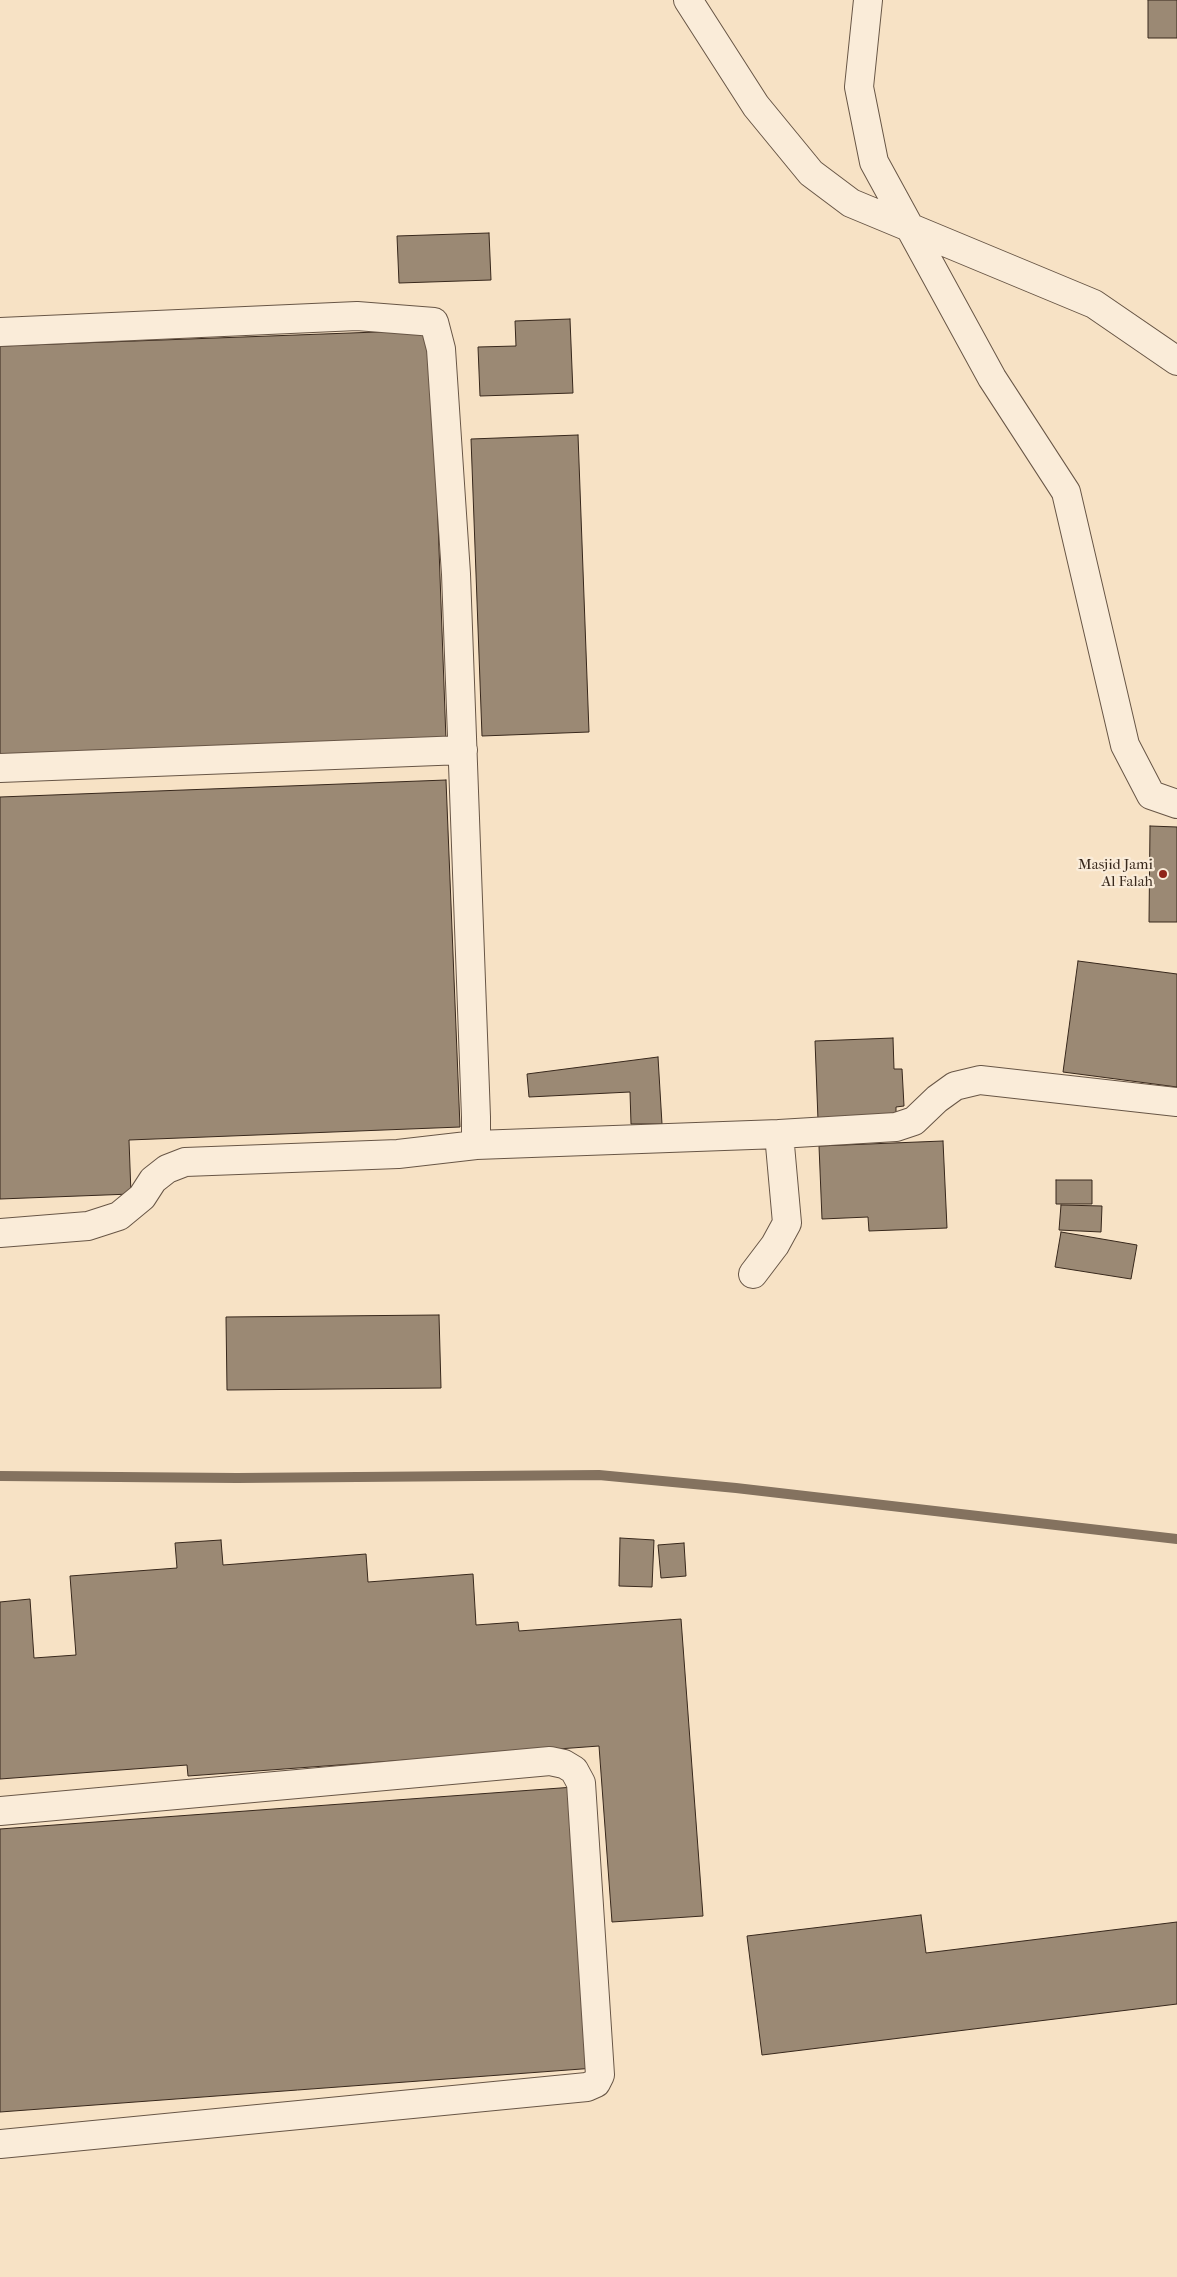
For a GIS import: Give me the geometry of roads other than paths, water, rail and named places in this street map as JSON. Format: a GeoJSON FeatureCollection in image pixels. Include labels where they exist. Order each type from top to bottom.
{"type":"FeatureCollection","features":[{"type":"Feature","properties":{"kind":"lane"},"geometry":{"type":"LineString","coordinates":[[688,0],[756,106],[810,173],[851,203],[1094,304],[1177,361]]}},
{"type":"Feature","properties":{"kind":"lane"},"geometry":{"type":"LineString","coordinates":[[868,0],[859,87],[874,162],[992,378],[1066,492],[1125,745],[1151,795],[1177,804]]}},
{"type":"Feature","properties":{"kind":"lane"},"geometry":{"type":"LineString","coordinates":[[0,332],[357,316],[434,322],[441,358],[456,574],[476,1144]]}},
{"type":"Feature","properties":{"kind":"lane"},"geometry":{"type":"LineString","coordinates":[[0,768],[462,750]]}},
{"type":"Feature","properties":{"kind":"lane"},"geometry":{"type":"LineString","coordinates":[[0,1233],[88,1226],[119,1216],[142,1197],[153,1180],[167,1169],[185,1162],[398,1154],[476,1144],[779,1134],[896,1127],[914,1121],[937,1099],[955,1086],[980,1080],[1177,1102]]}},
{"type":"Feature","properties":{"kind":"lane"},"geometry":{"type":"LineString","coordinates":[[753,1274],[775,1245],[787,1223],[779,1134]]}},
{"type":"Feature","properties":{"kind":"lane"},"geometry":{"type":"LineString","coordinates":[[0,1811],[550,1761],[564,1764],[574,1770],[581,1783],[600,2075],[596,2083],[587,2088],[0,2144]]}},
{"type":"Feature","properties":{"kind":"waterway"},"geometry":{"type":"LineString","coordinates":[[0,1476],[237,1478],[599,1475],[736,1488],[1177,1539]]}},
{"type":"Feature","properties":{"kind":"place","name":"Masjid Jami Al Falah"},"geometry":{"type":"Point","coordinates":[1163,874]}}]}
